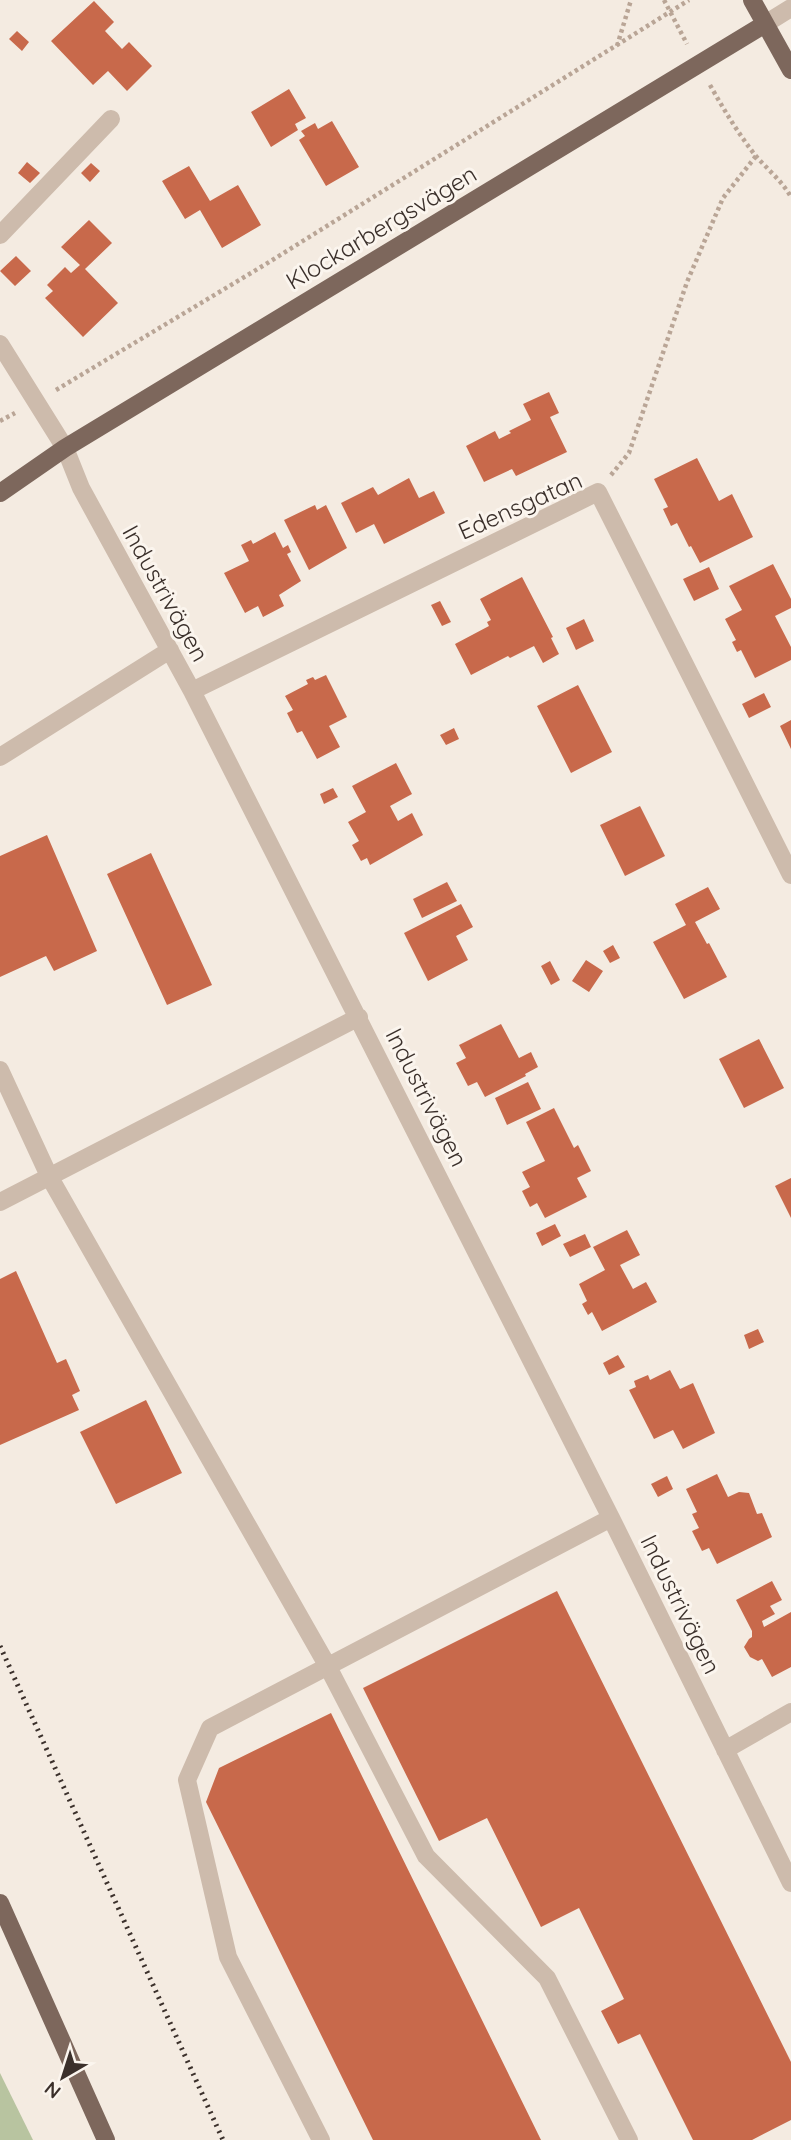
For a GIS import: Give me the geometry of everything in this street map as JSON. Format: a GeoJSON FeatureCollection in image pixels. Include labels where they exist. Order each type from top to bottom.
{"type":"FeatureCollection","features":[{"type":"Feature","properties":{"kind":"main road"},"geometry":{"type":"LineString","coordinates":[[752,0],[791,70]]}},
{"type":"Feature","properties":{"kind":"main road","name":"Klockarbergsvägen"},"geometry":{"type":"LineString","coordinates":[[0,493],[65,448],[765,24]]}},
{"type":"Feature","properties":{"kind":"main road"},"geometry":{"type":"LineString","coordinates":[[0,1903],[106,2140]]}},
{"type":"Feature","properties":{"kind":"main road"},"geometry":{"type":"LineString","coordinates":[[0,1918],[41,1996]]}},
{"type":"Feature","properties":{"kind":"street","name":"Klockarbergsvägen"},"geometry":{"type":"LineString","coordinates":[[765,24],[791,8]]}},
{"type":"Feature","properties":{"kind":"street"},"geometry":{"type":"LineString","coordinates":[[0,235],[111,119]]}},
{"type":"Feature","properties":{"kind":"street","name":"Industrivägen"},"geometry":{"type":"LineString","coordinates":[[0,344],[65,448],[80,488],[192,691],[611,1518],[791,1883]]}},
{"type":"Feature","properties":{"kind":"street","name":"Edensgatan"},"geometry":{"type":"LineString","coordinates":[[192,691],[598,492],[791,875]]}},
{"type":"Feature","properties":{"kind":"street"},"geometry":{"type":"LineString","coordinates":[[0,757],[170,650]]}},
{"type":"Feature","properties":{"kind":"street"},"geometry":{"type":"LineString","coordinates":[[0,1202],[359,1017]]}},
{"type":"Feature","properties":{"kind":"street"},"geometry":{"type":"LineString","coordinates":[[0,1070],[49,1176],[327,1665],[426,1856],[547,1978],[629,2140]]}},
{"type":"Feature","properties":{"kind":"street"},"geometry":{"type":"LineString","coordinates":[[321,2140],[228,1957],[187,1780],[210,1728],[611,1518]]}},
{"type":"Feature","properties":{"kind":"street"},"geometry":{"type":"LineString","coordinates":[[725,1750],[791,1712]]}},
{"type":"Feature","properties":{"kind":"path"},"geometry":{"type":"LineString","coordinates":[[617,46],[631,0]]}},
{"type":"Feature","properties":{"kind":"path"},"geometry":{"type":"LineString","coordinates":[[664,0],[669,11]]}},
{"type":"Feature","properties":{"kind":"path"},"geometry":{"type":"LineString","coordinates":[[0,421],[266,264],[689,0]]}},
{"type":"Feature","properties":{"kind":"path"},"geometry":{"type":"LineString","coordinates":[[733,125],[791,197]]}},
{"type":"Feature","properties":{"kind":"path"},"geometry":{"type":"LineString","coordinates":[[598,492],[629,453],[687,282],[723,198],[757,156]]}},
{"type":"Feature","properties":{"kind":"green space"},"geometry":{"type":"Polygon","coordinates":[[[0,2073],[33,2140],[0,2140],[0,2073]]]}},
{"type":"Feature","properties":{"kind":"building"},"geometry":{"type":"Polygon","coordinates":[[[94,1],[114,22],[105,31],[122,49],[129,42],[152,66],[127,91],[108,71],[93,85],[51,41],[94,1]]]}},
{"type":"Feature","properties":{"kind":"building"},"geometry":{"type":"Polygon","coordinates":[[[17,31],[29,42],[22,51],[9,39],[17,31]]]}},
{"type":"Feature","properties":{"kind":"building"},"geometry":{"type":"Polygon","coordinates":[[[289,89],[306,118],[295,124],[298,130],[271,147],[251,112],[289,89]]]}},
{"type":"Feature","properties":{"kind":"building"},"geometry":{"type":"Polygon","coordinates":[[[332,121],[359,167],[326,186],[299,140],[305,136],[301,131],[315,123],[318,129],[332,121]]]}},
{"type":"Feature","properties":{"kind":"building"},"geometry":{"type":"Polygon","coordinates":[[[27,162],[40,173],[30,183],[18,173],[27,162]]]}},
{"type":"Feature","properties":{"kind":"building"},"geometry":{"type":"Polygon","coordinates":[[[91,163],[100,171],[90,182],[81,173],[91,163]]]}},
{"type":"Feature","properties":{"kind":"building"},"geometry":{"type":"Polygon","coordinates":[[[189,166],[210,201],[238,185],[261,225],[222,248],[200,210],[185,219],[162,181],[189,166]]]}},
{"type":"Feature","properties":{"kind":"building"},"geometry":{"type":"Polygon","coordinates":[[[89,220],[112,243],[85,269],[118,303],[83,337],[45,298],[53,291],[47,285],[65,267],[71,273],[80,265],[61,247],[89,220]]]}},
{"type":"Feature","properties":{"kind":"building"},"geometry":{"type":"Polygon","coordinates":[[[16,256],[31,271],[15,286],[0,271],[16,256]]]}},
{"type":"Feature","properties":{"kind":"building"},"geometry":{"type":"Polygon","coordinates":[[[549,392],[559,413],[550,417],[567,452],[516,476],[512,469],[484,482],[466,446],[495,431],[499,439],[531,420],[523,404],[549,392]]]}},
{"type":"Feature","properties":{"kind":"building"},"geometry":{"type":"Polygon","coordinates":[[[697,458],[719,501],[732,494],[753,537],[700,563],[677,523],[671,526],[663,509],[668,507],[654,479],[697,458]]]}},
{"type":"Feature","properties":{"kind":"building"},"geometry":{"type":"Polygon","coordinates":[[[409,478],[419,498],[434,491],[445,513],[384,544],[374,524],[356,533],[341,503],[373,487],[378,495],[409,478]]]}},
{"type":"Feature","properties":{"kind":"building"},"geometry":{"type":"Polygon","coordinates":[[[315,505],[317,510],[326,505],[347,548],[309,570],[284,520],[315,505]]]}},
{"type":"Feature","properties":{"kind":"building"},"geometry":{"type":"Polygon","coordinates":[[[275,532],[283,548],[288,545],[291,552],[287,554],[301,581],[279,595],[284,606],[263,617],[258,606],[245,613],[224,573],[249,561],[241,545],[251,540],[253,544],[275,532]]]}},
{"type":"Feature","properties":{"kind":"building"},"geometry":{"type":"Polygon","coordinates":[[[773,564],[791,599],[791,608],[775,616],[791,647],[791,660],[755,678],[741,650],[737,652],[732,642],[736,640],[725,619],[742,610],[729,586],[773,564]]]}},
{"type":"Feature","properties":{"kind":"building"},"geometry":{"type":"Polygon","coordinates":[[[709,567],[719,589],[694,601],[683,579],[709,567]]]}},
{"type":"Feature","properties":{"kind":"building"},"geometry":{"type":"Polygon","coordinates":[[[522,577],[559,654],[543,663],[534,646],[471,675],[455,644],[489,626],[487,622],[491,620],[480,599],[522,577]]]}},
{"type":"Feature","properties":{"kind":"building"},"geometry":{"type":"Polygon","coordinates":[[[440,601],[451,622],[442,626],[431,605],[440,601]]]}},
{"type":"Feature","properties":{"kind":"building"},"geometry":{"type":"Polygon","coordinates":[[[584,619],[594,641],[576,650],[566,628],[584,619]]]}},
{"type":"Feature","properties":{"kind":"building"},"geometry":{"type":"Polygon","coordinates":[[[326,675],[347,717],[329,726],[340,747],[317,759],[302,731],[297,733],[287,713],[293,710],[285,696],[308,684],[306,680],[313,677],[315,680],[326,675]]]}},
{"type":"Feature","properties":{"kind":"building"},"geometry":{"type":"Polygon","coordinates":[[[578,685],[612,752],[571,773],[537,706],[578,685]]]}},
{"type":"Feature","properties":{"kind":"building"},"geometry":{"type":"Polygon","coordinates":[[[764,693],[771,707],[749,718],[742,704],[764,693]]]}},
{"type":"Feature","properties":{"kind":"building"},"geometry":{"type":"Polygon","coordinates":[[[791,720],[791,749],[780,726],[791,720]]]}},
{"type":"Feature","properties":{"kind":"building"},"geometry":{"type":"Polygon","coordinates":[[[454,728],[459,739],[446,745],[440,735],[454,728]]]}},
{"type":"Feature","properties":{"kind":"building"},"geometry":{"type":"Polygon","coordinates":[[[396,763],[412,794],[390,806],[398,821],[412,813],[423,835],[370,865],[367,858],[361,861],[352,845],[359,841],[348,822],[366,812],[352,786],[396,763]]]}},
{"type":"Feature","properties":{"kind":"building"},"geometry":{"type":"Polygon","coordinates":[[[333,788],[338,797],[324,804],[320,794],[333,788]]]}},
{"type":"Feature","properties":{"kind":"building"},"geometry":{"type":"Polygon","coordinates":[[[640,806],[665,856],[625,876],[600,825],[640,806]]]}},
{"type":"Feature","properties":{"kind":"building"},"geometry":{"type":"Polygon","coordinates":[[[47,835],[97,951],[54,971],[46,956],[0,977],[0,856],[47,835]]]}},
{"type":"Feature","properties":{"kind":"building"},"geometry":{"type":"Polygon","coordinates":[[[151,853],[212,985],[167,1005],[107,874],[151,853]]]}},
{"type":"Feature","properties":{"kind":"building"},"geometry":{"type":"Polygon","coordinates":[[[447,882],[457,901],[422,918],[413,899],[447,882]]]}},
{"type":"Feature","properties":{"kind":"building"},"geometry":{"type":"Polygon","coordinates":[[[708,887],[720,909],[695,922],[727,977],[684,999],[653,942],[686,925],[675,904],[708,887]]]}},
{"type":"Feature","properties":{"kind":"building"},"geometry":{"type":"Polygon","coordinates":[[[461,904],[473,927],[456,936],[468,960],[428,981],[404,933],[461,904]]]}},
{"type":"Feature","properties":{"kind":"building"},"geometry":{"type":"Polygon","coordinates":[[[613,945],[620,958],[610,963],[603,951],[613,945]]]}},
{"type":"Feature","properties":{"kind":"building"},"geometry":{"type":"Polygon","coordinates":[[[586,960],[603,971],[589,992],[572,981],[586,960]]]}},
{"type":"Feature","properties":{"kind":"building"},"geometry":{"type":"Polygon","coordinates":[[[550,961],[560,980],[551,985],[541,966],[550,961]]]}},
{"type":"Feature","properties":{"kind":"building"},"geometry":{"type":"Polygon","coordinates":[[[501,1024],[519,1058],[531,1052],[538,1067],[485,1097],[477,1082],[468,1086],[456,1063],[466,1058],[459,1045],[501,1024]]]}},
{"type":"Feature","properties":{"kind":"building"},"geometry":{"type":"Polygon","coordinates":[[[759,1039],[784,1088],[744,1108],[719,1059],[759,1039]]]}},
{"type":"Feature","properties":{"kind":"building"},"geometry":{"type":"Polygon","coordinates":[[[528,1082],[541,1109],[507,1125],[495,1098],[528,1082]]]}},
{"type":"Feature","properties":{"kind":"building"},"geometry":{"type":"Polygon","coordinates":[[[554,1108],[574,1148],[578,1145],[591,1171],[577,1178],[587,1197],[545,1218],[537,1203],[530,1207],[522,1191],[530,1187],[522,1172],[545,1161],[526,1122],[554,1108]]]}},
{"type":"Feature","properties":{"kind":"building"},"geometry":{"type":"Polygon","coordinates":[[[791,1178],[791,1218],[775,1186],[791,1178]]]}},
{"type":"Feature","properties":{"kind":"building"},"geometry":{"type":"Polygon","coordinates":[[[555,1224],[561,1236],[542,1246],[536,1233],[555,1224]]]}},
{"type":"Feature","properties":{"kind":"building"},"geometry":{"type":"Polygon","coordinates":[[[627,1230],[640,1255],[620,1265],[633,1289],[646,1282],[657,1302],[602,1331],[592,1312],[588,1315],[582,1304],[587,1301],[579,1284],[605,1270],[593,1247],[627,1230]]]}},
{"type":"Feature","properties":{"kind":"building"},"geometry":{"type":"Polygon","coordinates":[[[585,1234],[591,1247],[570,1257],[563,1244],[585,1234]]]}},
{"type":"Feature","properties":{"kind":"building"},"geometry":{"type":"Polygon","coordinates":[[[16,1271],[57,1363],[66,1359],[80,1391],[72,1395],[79,1410],[0,1445],[0,1279],[16,1271]]]}},
{"type":"Feature","properties":{"kind":"building"},"geometry":{"type":"Polygon","coordinates":[[[758,1329],[764,1342],[749,1349],[744,1335],[758,1329]]]}},
{"type":"Feature","properties":{"kind":"building"},"geometry":{"type":"Polygon","coordinates":[[[618,1355],[625,1367],[609,1375],[603,1363],[618,1355]]]}},
{"type":"Feature","properties":{"kind":"building"},"geometry":{"type":"Polygon","coordinates":[[[670,1370],[680,1389],[693,1383],[715,1433],[683,1449],[673,1430],[654,1439],[629,1390],[636,1387],[634,1381],[648,1375],[650,1380],[670,1370]]]}},
{"type":"Feature","properties":{"kind":"building"},"geometry":{"type":"Polygon","coordinates":[[[146,1400],[182,1473],[116,1504],[80,1432],[146,1400]]]}},
{"type":"Feature","properties":{"kind":"building"},"geometry":{"type":"Polygon","coordinates":[[[717,1474],[728,1497],[739,1492],[749,1493],[757,1514],[762,1513],[772,1537],[717,1564],[709,1548],[702,1551],[692,1531],[699,1528],[692,1514],[697,1512],[686,1489],[717,1474]]]}},
{"type":"Feature","properties":{"kind":"building"},"geometry":{"type":"Polygon","coordinates":[[[667,1476],[673,1489],[658,1497],[651,1484],[667,1476]]]}},
{"type":"Feature","properties":{"kind":"building"},"geometry":{"type":"Polygon","coordinates":[[[772,1581],[782,1600],[770,1606],[775,1614],[762,1621],[764,1627],[791,1612],[791,1667],[772,1677],[762,1659],[758,1661],[750,1657],[744,1647],[752,1637],[752,1631],[736,1600],[772,1581]]]}},
{"type":"Feature","properties":{"kind":"building"},"geometry":{"type":"Polygon","coordinates":[[[557,1591],[791,2062],[791,2120],[752,2140],[693,2140],[640,2034],[618,2044],[601,2011],[624,1999],[579,1908],[541,1927],[487,1818],[439,1841],[363,1688],[557,1591]]]}},
{"type":"Feature","properties":{"kind":"building"},"geometry":{"type":"Polygon","coordinates":[[[331,1713],[541,2140],[373,2140],[206,1802],[219,1768],[331,1713]]]}},
{"type":"Feature","properties":{"kind":"railway"},"geometry":{"type":"LineString","coordinates":[[0,1646],[223,2140]]}}]}
